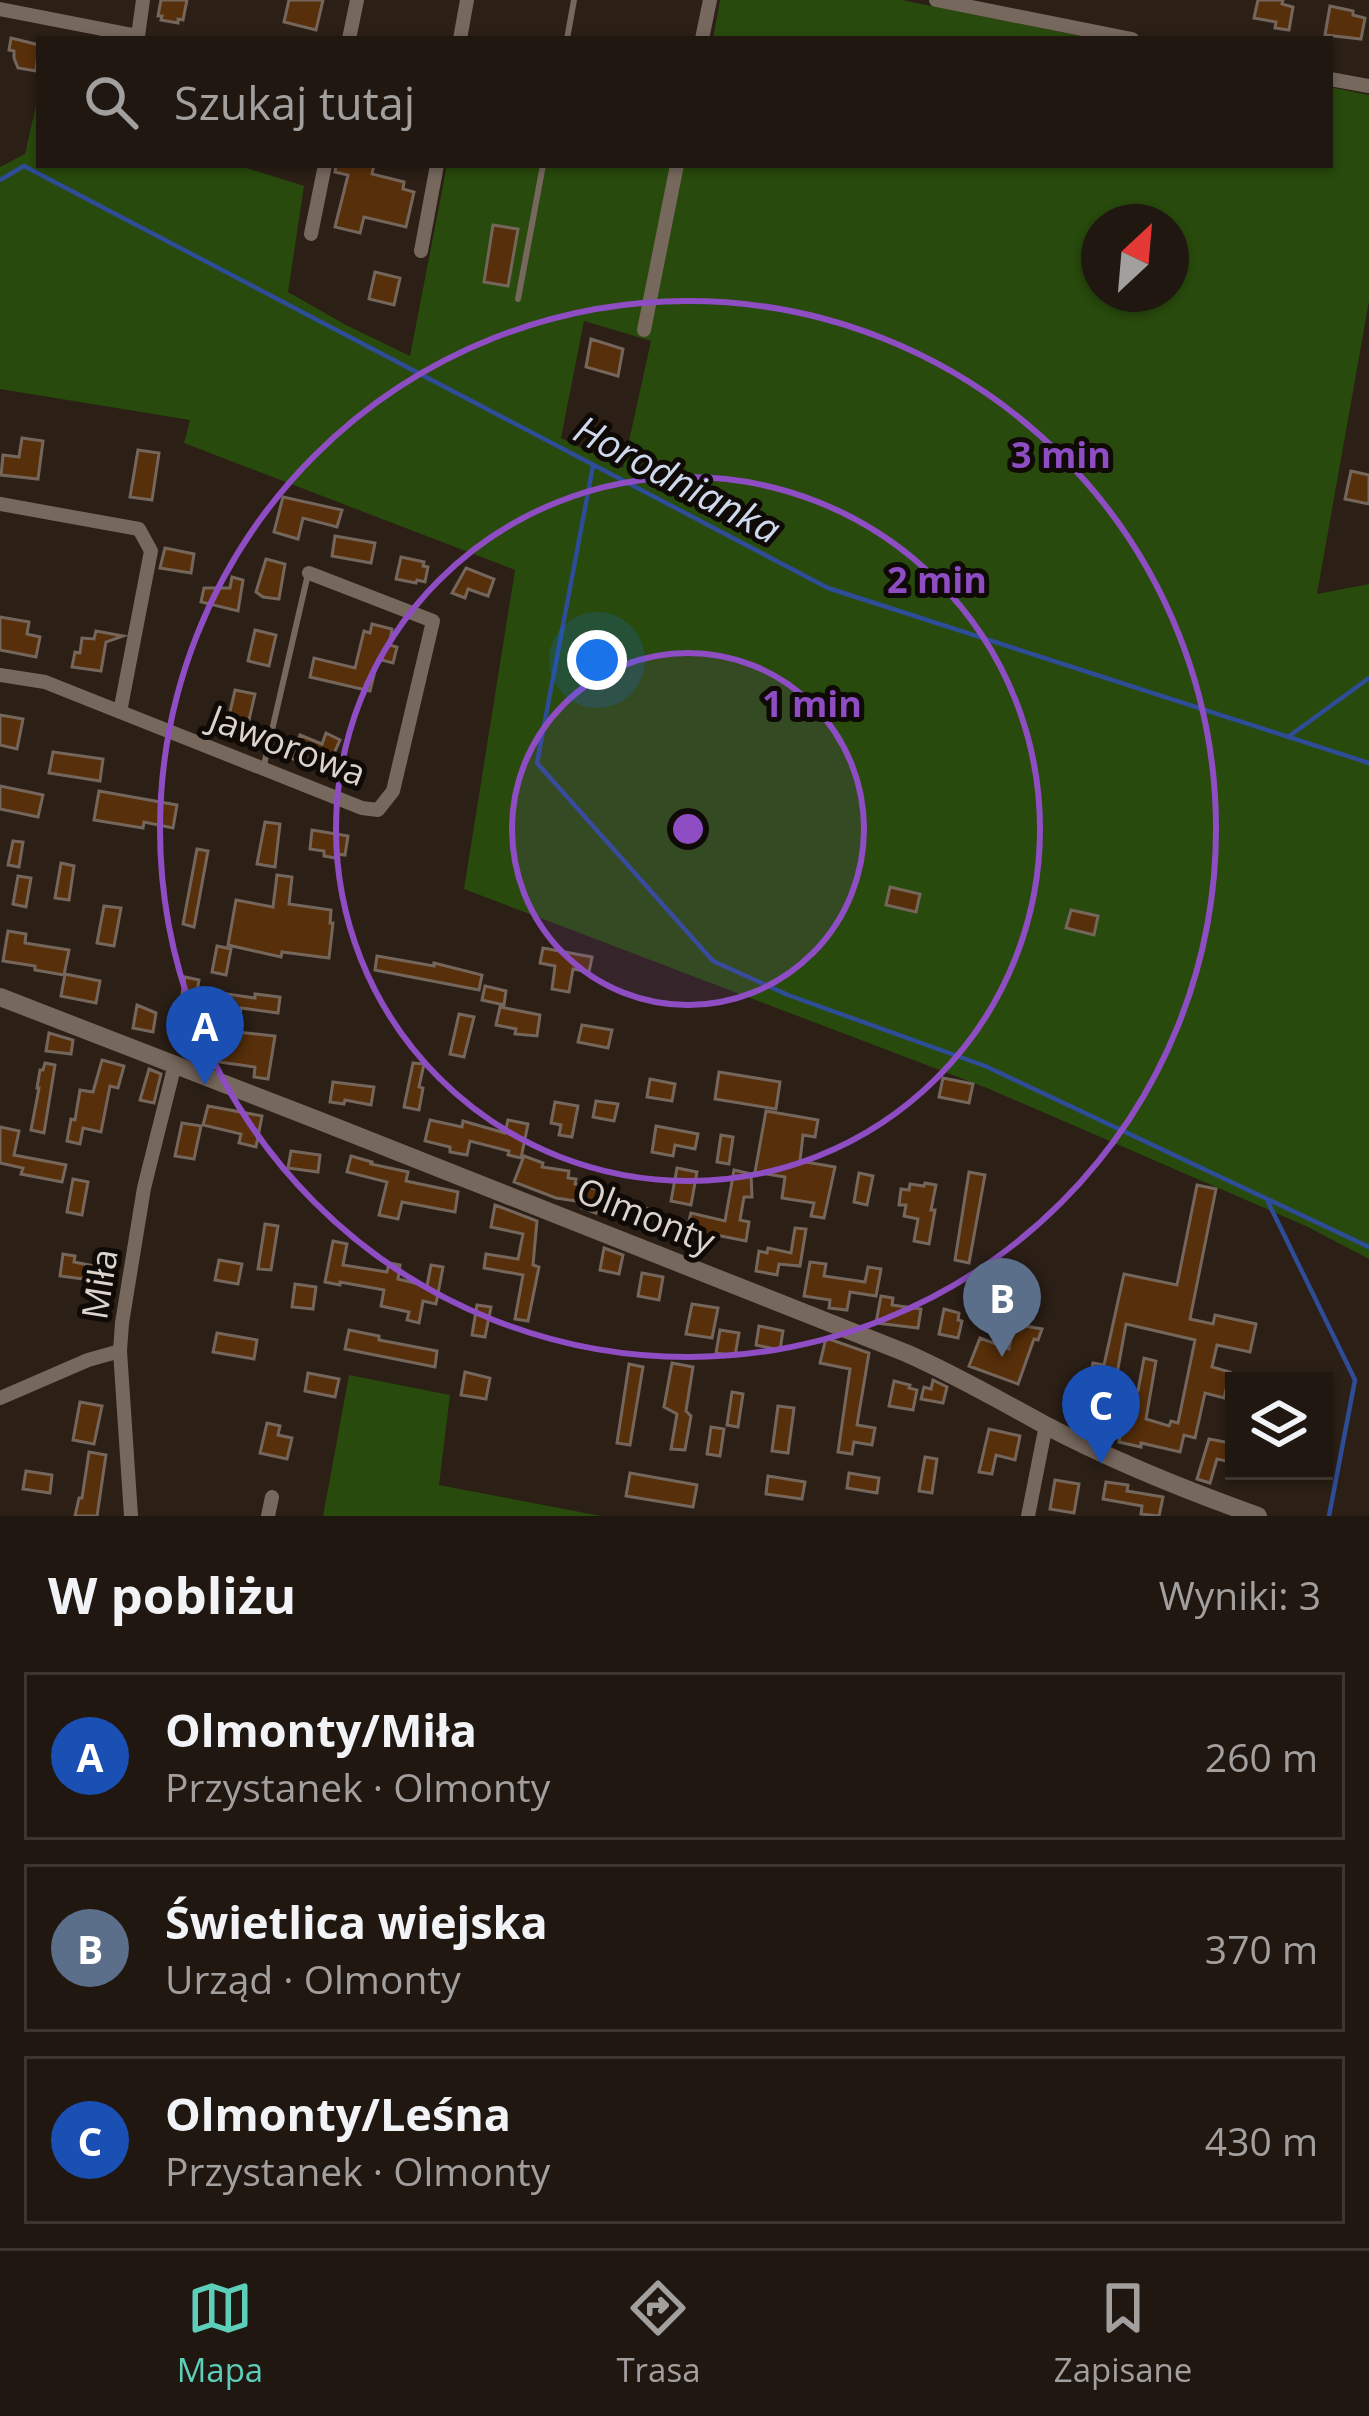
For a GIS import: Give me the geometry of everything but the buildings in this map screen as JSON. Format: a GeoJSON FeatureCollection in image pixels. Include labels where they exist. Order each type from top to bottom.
{"type":"FeatureCollection","features":[{"type":"Feature","properties":{"kind":"street"},"geometry":{"type":"LineString","coordinates":[[143,0],[146,36]]}},
{"type":"Feature","properties":{"kind":"street"},"geometry":{"type":"LineString","coordinates":[[350,36],[357,0]]}},
{"type":"Feature","properties":{"kind":"street"},"geometry":{"type":"LineString","coordinates":[[461,36],[467,0]]}},
{"type":"Feature","properties":{"kind":"street"},"geometry":{"type":"LineString","coordinates":[[703,36],[710,0]]}},
{"type":"Feature","properties":{"kind":"street"},"geometry":{"type":"LineString","coordinates":[[939,0],[1117,36]]}},
{"type":"Feature","properties":{"kind":"street"},"geometry":{"type":"LineString","coordinates":[[0,9],[141,36]]}},
{"type":"Feature","properties":{"kind":"street"},"geometry":{"type":"LineString","coordinates":[[1333,80],[1369,86]]}},
{"type":"Feature","properties":{"kind":"street"},"geometry":{"type":"LineString","coordinates":[[311,234],[324,168]]}},
{"type":"Feature","properties":{"kind":"street"},"geometry":{"type":"LineString","coordinates":[[421,251],[436,168]]}},
{"type":"Feature","properties":{"kind":"street"},"geometry":{"type":"LineString","coordinates":[[644,330],[676,168]]}},
{"type":"Feature","properties":{"kind":"street"},"geometry":{"type":"LineString","coordinates":[[0,504],[140,529],[151,550],[120,712]]}},
{"type":"Feature","properties":{"kind":"street","name":"Jaworowa"},"geometry":{"type":"LineString","coordinates":[[0,674],[45,682],[377,810],[393,791],[433,621],[309,573]]}},
{"type":"Feature","properties":{"kind":"street","name":"Olmonty"},"geometry":{"type":"LineString","coordinates":[[0,998],[906,1353],[1138,1470],[1258,1516]]}},
{"type":"Feature","properties":{"kind":"street","name":"Miła"},"geometry":{"type":"LineString","coordinates":[[130,1516],[120,1351],[145,1188],[175,1064]]}},
{"type":"Feature","properties":{"kind":"street"},"geometry":{"type":"LineString","coordinates":[[0,1398],[120,1351]]}},
{"type":"Feature","properties":{"kind":"street"},"geometry":{"type":"LineString","coordinates":[[1028,1516],[1046,1425]]}},
{"type":"Feature","properties":{"kind":"street"},"geometry":{"type":"LineString","coordinates":[[268,1516],[272,1497]]}},
{"type":"Feature","properties":{"kind":"lane"},"geometry":{"type":"LineString","coordinates":[[568,36],[574,0]]}},
{"type":"Feature","properties":{"kind":"lane"},"geometry":{"type":"LineString","coordinates":[[518,299],[543,168]]}},
{"type":"Feature","properties":{"kind":"lane"},"geometry":{"type":"LineString","coordinates":[[263,769],[309,573]]}},
{"type":"Feature","properties":{"kind":"green space"},"geometry":{"type":"Polygon","coordinates":[[[720,0],[902,0],[1080,36],[714,36],[720,0]]]}},
{"type":"Feature","properties":{"kind":"green space"},"geometry":{"type":"Polygon","coordinates":[[[1333,88],[1369,95],[1369,301],[1317,594],[1369,584],[1369,1259],[1306,1226],[987,1088],[464,889],[515,570],[184,443],[190,420],[0,389],[0,167],[25,154],[36,105],[36,168],[247,168],[304,186],[288,292],[410,356],[446,168],[1333,168],[1333,88]],[[584,321],[561,438],[623,468],[651,341],[584,321]]]}},
{"type":"Feature","properties":{"kind":"green space"},"geometry":{"type":"Polygon","coordinates":[[[349,1375],[450,1395],[439,1485],[601,1516],[323,1516],[349,1375]]]}},
{"type":"Feature","properties":{"kind":"waterway","name":"Horodnianka"},"geometry":{"type":"LineString","coordinates":[[0,180],[24,166],[828,588],[1369,763]]}},
{"type":"Feature","properties":{"kind":"waterway"},"geometry":{"type":"LineString","coordinates":[[593,466],[537,763],[713,961],[788,995],[985,1066],[1369,1247]]}},
{"type":"Feature","properties":{"kind":"waterway"},"geometry":{"type":"LineString","coordinates":[[1288,737],[1369,678]]}},
{"type":"Feature","properties":{"kind":"waterway"},"geometry":{"type":"LineString","coordinates":[[1268,1202],[1355,1380],[1329,1516]]}},
{"type":"Feature","properties":{"kind":"place","name":"Olmonty/Miła"},"geometry":{"type":"Point","coordinates":[205,1085]}},
{"type":"Feature","properties":{"kind":"place","name":"Świetlica wiejska"},"geometry":{"type":"Point","coordinates":[1002,1357]}},
{"type":"Feature","properties":{"kind":"place","name":"Olmonty/Leśna"},"geometry":{"type":"Point","coordinates":[1101,1464]}}]}
